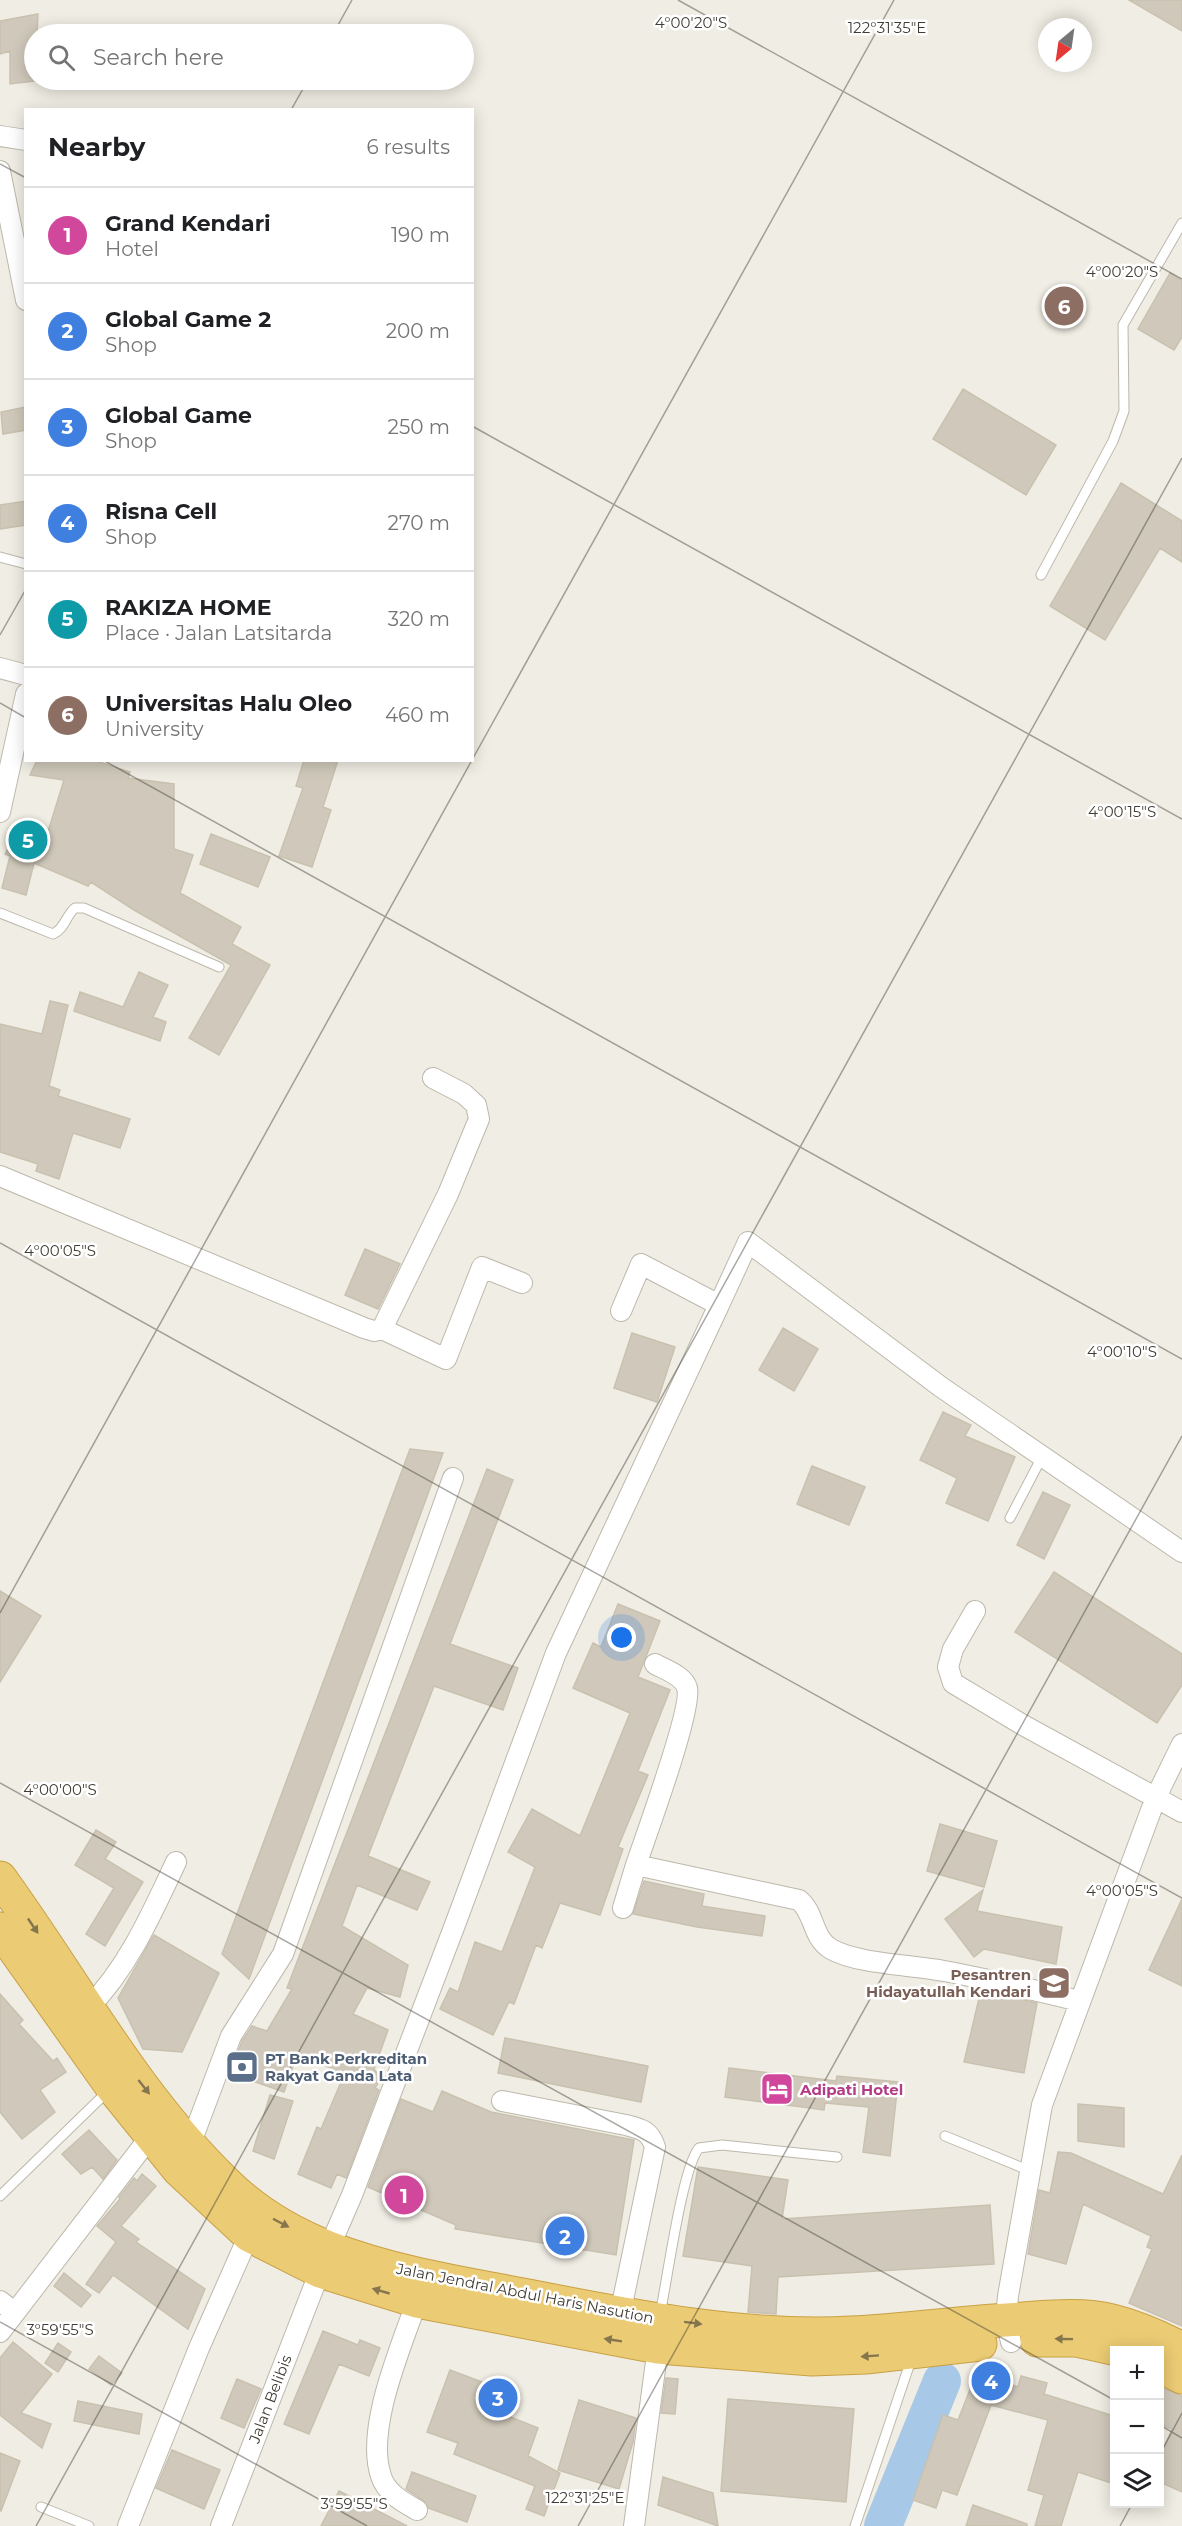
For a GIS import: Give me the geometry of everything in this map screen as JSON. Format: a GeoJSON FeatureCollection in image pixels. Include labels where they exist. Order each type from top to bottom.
{"type":"FeatureCollection","features":[{"type":"Feature","properties":{"kind":"highway","name":"Jalan Jendral Abdul Haris Nasution"},"geometry":{"type":"LineString","coordinates":[[0,1878],[113,2048],[190,2145],[226,2183],[324,2259],[433,2277],[489,2302],[812,2359],[914,2352],[957,2346],[1009,2331],[1082,2317],[1110,2320],[1152,2334],[1182,2349]]}},
{"type":"Feature","properties":{"kind":"highway","name":"Jalan Jendral Abdul Haris Nasution"},"geometry":{"type":"LineString","coordinates":[[0,1929],[150,2137],[207,2198],[249,2235],[324,2259],[417,2301],[489,2302],[620,2314],[658,2333],[1009,2331],[1076,2340],[1110,2348]]}},
{"type":"Feature","properties":{"kind":"highway"},"geometry":{"type":"LineString","coordinates":[[1164,2368],[1182,2377]]}},
{"type":"Feature","properties":{"kind":"street"},"geometry":{"type":"LineString","coordinates":[[0,136],[24,140]]}},
{"type":"Feature","properties":{"kind":"street"},"geometry":{"type":"LineString","coordinates":[[0,171],[24,290]]}},
{"type":"Feature","properties":{"kind":"street"},"geometry":{"type":"LineString","coordinates":[[0,668],[24,674]]}},
{"type":"Feature","properties":{"kind":"street"},"geometry":{"type":"LineString","coordinates":[[0,812],[24,703]]}},
{"type":"Feature","properties":{"kind":"street"},"geometry":{"type":"LineString","coordinates":[[382,1329],[448,1194],[479,1119],[476,1105],[464,1094],[433,1078]]}},
{"type":"Feature","properties":{"kind":"street"},"geometry":{"type":"LineString","coordinates":[[0,1176],[364,1328],[374,1331],[382,1329],[446,1359],[482,1267],[522,1283]]}},
{"type":"Feature","properties":{"kind":"street","name":"Jalan Belibis"},"geometry":{"type":"LineString","coordinates":[[221,2526],[452,1933],[556,1653],[748,1242],[923,1374],[1043,1455]]}},
{"type":"Feature","properties":{"kind":"street"},"geometry":{"type":"LineString","coordinates":[[621,1311],[642,1264],[718,1305]]}},
{"type":"Feature","properties":{"kind":"street"},"geometry":{"type":"LineString","coordinates":[[1043,1455],[1182,1552]]}},
{"type":"Feature","properties":{"kind":"street"},"geometry":{"type":"LineString","coordinates":[[190,2145],[231,2036],[283,1954],[453,1478]]}},
{"type":"Feature","properties":{"kind":"street"},"geometry":{"type":"LineString","coordinates":[[975,1611],[953,1649],[948,1667],[953,1683],[1023,1725],[1182,1812]]}},
{"type":"Feature","properties":{"kind":"street"},"geometry":{"type":"LineString","coordinates":[[623,1908],[687,1702],[688,1689],[683,1681],[655,1664]]}},
{"type":"Feature","properties":{"kind":"street"},"geometry":{"type":"LineString","coordinates":[[1009,2331],[1028,2170],[1042,2104],[1156,1797],[1182,1744]]}},
{"type":"Feature","properties":{"kind":"street"},"geometry":{"type":"LineString","coordinates":[[88,2008],[107,1986],[136,1942],[176,1862]]}},
{"type":"Feature","properties":{"kind":"street"},"geometry":{"type":"LineString","coordinates":[[636,1865],[799,1900],[807,1910],[812,1926],[824,1944],[845,1955],[945,1971],[1079,2001]]}},
{"type":"Feature","properties":{"kind":"street"},"geometry":{"type":"LineString","coordinates":[[502,2101],[626,2125],[646,2131],[652,2136],[655,2147],[620,2314]]}},
{"type":"Feature","properties":{"kind":"street"},"geometry":{"type":"LineString","coordinates":[[0,2332],[7,2307],[150,2137]]}},
{"type":"Feature","properties":{"kind":"street"},"geometry":{"type":"LineString","coordinates":[[128,2526],[190,2369],[249,2235]]}},
{"type":"Feature","properties":{"kind":"street"},"geometry":{"type":"LineString","coordinates":[[417,2301],[387,2387],[378,2451],[381,2477],[394,2496],[417,2510]]}},
{"type":"Feature","properties":{"kind":"street"},"geometry":{"type":"LineString","coordinates":[[634,2526],[658,2333]]}},
{"type":"Feature","properties":{"kind":"lane"},"geometry":{"type":"LineString","coordinates":[[1041,575],[1113,441],[1124,411],[1123,325],[1182,223]]}},
{"type":"Feature","properties":{"kind":"lane"},"geometry":{"type":"LineString","coordinates":[[0,557],[24,563]]}},
{"type":"Feature","properties":{"kind":"lane"},"geometry":{"type":"LineString","coordinates":[[0,913],[53,934],[60,931],[70,911],[75,908],[84,908],[219,967]]}},
{"type":"Feature","properties":{"kind":"lane"},"geometry":{"type":"LineString","coordinates":[[1010,1518],[1043,1455]]}},
{"type":"Feature","properties":{"kind":"lane"},"geometry":{"type":"LineString","coordinates":[[0,2196],[112,2087]]}},
{"type":"Feature","properties":{"kind":"lane"},"geometry":{"type":"LineString","coordinates":[[945,2136],[1028,2170]]}},
{"type":"Feature","properties":{"kind":"lane"},"geometry":{"type":"LineString","coordinates":[[658,2333],[685,2186],[692,2159],[699,2148],[722,2145],[837,2157]]}},
{"type":"Feature","properties":{"kind":"lane"},"geometry":{"type":"LineString","coordinates":[[855,2526],[914,2352]]}},
{"type":"Feature","properties":{"kind":"lane"},"geometry":{"type":"LineString","coordinates":[[41,2507],[89,2526]]}},
{"type":"Feature","properties":{"kind":"building"},"geometry":{"type":"Polygon","coordinates":[[[1129,0],[1182,0],[1182,31],[1129,0]]]}},
{"type":"Feature","properties":{"kind":"building"},"geometry":{"type":"Polygon","coordinates":[[[38,14],[38,24],[24,24],[24,82],[10,84],[10,51],[0,54],[0,21],[38,14]]]}},
{"type":"Feature","properties":{"kind":"building"},"geometry":{"type":"Polygon","coordinates":[[[1170,273],[1182,281],[1182,337],[1174,350],[1138,329],[1170,273]]]}},
{"type":"Feature","properties":{"kind":"building"},"geometry":{"type":"Polygon","coordinates":[[[963,389],[1056,445],[1026,495],[933,439],[963,389]]]}},
{"type":"Feature","properties":{"kind":"building"},"geometry":{"type":"Polygon","coordinates":[[[24,407],[24,430],[3,434],[1,412],[24,407]]]}},
{"type":"Feature","properties":{"kind":"building"},"geometry":{"type":"Polygon","coordinates":[[[1121,483],[1182,521],[1182,562],[1160,548],[1105,640],[1050,606],[1121,483]]]}},
{"type":"Feature","properties":{"kind":"building"},"geometry":{"type":"Polygon","coordinates":[[[24,501],[24,525],[0,529],[0,505],[24,501]]]}},
{"type":"Feature","properties":{"kind":"building"},"geometry":{"type":"Polygon","coordinates":[[[36,762],[99,762],[130,772],[128,778],[174,784],[174,849],[193,855],[180,893],[241,927],[232,944],[270,965],[219,1055],[189,1038],[231,965],[134,910],[91,882],[88,886],[34,863],[26,895],[2,888],[10,856],[5,854],[21,825],[46,838],[64,780],[30,775],[36,762]]]}},
{"type":"Feature","properties":{"kind":"building"},"geometry":{"type":"Polygon","coordinates":[[[303,762],[337,762],[323,807],[331,810],[312,867],[279,856],[303,788],[296,786],[303,762]]]}},
{"type":"Feature","properties":{"kind":"building"},"geometry":{"type":"Polygon","coordinates":[[[211,834],[270,857],[258,887],[200,864],[211,834]]]}},
{"type":"Feature","properties":{"kind":"building"},"geometry":{"type":"Polygon","coordinates":[[[139,972],[168,985],[153,1017],[166,1022],[160,1041],[74,1011],[80,992],[123,1007],[139,972]]]}},
{"type":"Feature","properties":{"kind":"building"},"geometry":{"type":"Polygon","coordinates":[[[50,1001],[68,1005],[49,1086],[60,1090],[58,1096],[130,1119],[120,1148],[73,1133],[59,1179],[36,1171],[38,1164],[0,1152],[0,1024],[42,1034],[50,1001]]]}},
{"type":"Feature","properties":{"kind":"building"},"geometry":{"type":"Polygon","coordinates":[[[365,1249],[400,1264],[378,1309],[345,1295],[365,1249]]]}},
{"type":"Feature","properties":{"kind":"building"},"geometry":{"type":"Polygon","coordinates":[[[783,1328],[818,1349],[794,1391],[759,1370],[783,1328]]]}},
{"type":"Feature","properties":{"kind":"building"},"geometry":{"type":"Polygon","coordinates":[[[632,1333],[675,1347],[657,1402],[614,1388],[632,1333]]]}},
{"type":"Feature","properties":{"kind":"building"},"geometry":{"type":"Polygon","coordinates":[[[943,1412],[971,1425],[965,1436],[1015,1457],[988,1521],[946,1503],[957,1478],[920,1460],[943,1412]]]}},
{"type":"Feature","properties":{"kind":"building"},"geometry":{"type":"Polygon","coordinates":[[[410,1449],[443,1453],[249,1979],[222,1954],[410,1449]]]}},
{"type":"Feature","properties":{"kind":"building"},"geometry":{"type":"Polygon","coordinates":[[[812,1466],[865,1487],[849,1525],[797,1504],[812,1466]]]}},
{"type":"Feature","properties":{"kind":"building"},"geometry":{"type":"Polygon","coordinates":[[[487,1469],[513,1480],[450,1644],[518,1668],[503,1710],[434,1686],[368,1856],[430,1882],[417,1910],[357,1885],[342,1926],[408,1965],[400,1997],[367,1988],[353,2014],[388,2030],[374,2069],[381,2078],[375,2088],[379,2090],[346,2178],[337,2174],[331,2188],[298,2174],[317,2127],[321,2129],[344,2075],[298,2052],[284,2092],[230,2073],[242,2041],[252,2026],[267,2031],[292,1989],[287,1988],[487,1469]]]}},
{"type":"Feature","properties":{"kind":"building"},"geometry":{"type":"Polygon","coordinates":[[[1043,1492],[1070,1505],[1044,1559],[1017,1545],[1043,1492]]]}},
{"type":"Feature","properties":{"kind":"building"},"geometry":{"type":"Polygon","coordinates":[[[1054,1572],[1182,1654],[1182,1685],[1157,1723],[1015,1632],[1054,1572]]]}},
{"type":"Feature","properties":{"kind":"building"},"geometry":{"type":"Polygon","coordinates":[[[0,1591],[41,1616],[0,1682],[0,1591]]]}},
{"type":"Feature","properties":{"kind":"building"},"geometry":{"type":"Polygon","coordinates":[[[618,1604],[660,1621],[638,1677],[670,1690],[638,1771],[648,1775],[618,1847],[623,1849],[600,1915],[560,1903],[542,1948],[536,1945],[514,2004],[509,2002],[493,2035],[440,2009],[450,1988],[458,1992],[475,1942],[502,1952],[535,1867],[508,1852],[532,1809],[580,1836],[630,1713],[573,1688],[593,1643],[601,1647],[618,1604]]]}},
{"type":"Feature","properties":{"kind":"building"},"geometry":{"type":"Polygon","coordinates":[[[940,1824],[997,1841],[984,1887],[927,1871],[940,1824]]]}},
{"type":"Feature","properties":{"kind":"building"},"geometry":{"type":"Polygon","coordinates":[[[96,1830],[116,1842],[105,1859],[143,1882],[105,1946],[86,1934],[114,1888],[75,1865],[96,1830]]]}},
{"type":"Feature","properties":{"kind":"building"},"geometry":{"type":"Polygon","coordinates":[[[644,1881],[704,1894],[702,1906],[765,1916],[762,1936],[697,1927],[633,1914],[644,1881]]]}},
{"type":"Feature","properties":{"kind":"building"},"geometry":{"type":"Polygon","coordinates":[[[983,1890],[977,1911],[1062,1927],[1056,1964],[984,1949],[974,1957],[945,1919],[983,1890]]]}},
{"type":"Feature","properties":{"kind":"building"},"geometry":{"type":"Polygon","coordinates":[[[1182,1899],[1182,1986],[1149,1970],[1182,1899]]]}},
{"type":"Feature","properties":{"kind":"building"},"geometry":{"type":"Polygon","coordinates":[[[154,1935],[219,1973],[182,2052],[143,2049],[118,1998],[154,1935]]]}},
{"type":"Feature","properties":{"kind":"building"},"geometry":{"type":"Polygon","coordinates":[[[981,1990],[1037,2003],[1024,2073],[964,2062],[981,1990]]]}},
{"type":"Feature","properties":{"kind":"building"},"geometry":{"type":"Polygon","coordinates":[[[0,1994],[23,2020],[19,2024],[53,2061],[57,2058],[66,2072],[40,2090],[55,2112],[22,2139],[0,2112],[0,1994]]]}},
{"type":"Feature","properties":{"kind":"building"},"geometry":{"type":"Polygon","coordinates":[[[505,2038],[648,2066],[641,2102],[498,2073],[505,2038]]]}},
{"type":"Feature","properties":{"kind":"building"},"geometry":{"type":"Polygon","coordinates":[[[729,2068],[836,2081],[837,2076],[898,2082],[890,2156],[863,2152],[869,2107],[825,2103],[824,2110],[725,2097],[729,2068]]]}},
{"type":"Feature","properties":{"kind":"building"},"geometry":{"type":"Polygon","coordinates":[[[442,2091],[491,2112],[634,2140],[616,2255],[455,2229],[456,2225],[368,2187],[401,2099],[433,2112],[442,2091]]]}},
{"type":"Feature","properties":{"kind":"building"},"geometry":{"type":"Polygon","coordinates":[[[270,2095],[293,2101],[274,2159],[253,2151],[270,2095]]]}},
{"type":"Feature","properties":{"kind":"building"},"geometry":{"type":"Polygon","coordinates":[[[1078,2104],[1124,2108],[1124,2147],[1078,2141],[1078,2104]]]}},
{"type":"Feature","properties":{"kind":"building"},"geometry":{"type":"Polygon","coordinates":[[[89,2130],[117,2160],[103,2179],[92,2167],[81,2174],[62,2154],[89,2130]]]}},
{"type":"Feature","properties":{"kind":"building"},"geometry":{"type":"Polygon","coordinates":[[[1058,2152],[1071,2153],[1163,2194],[1182,2155],[1182,2326],[1129,2303],[1152,2249],[1147,2247],[1151,2236],[1083,2204],[1066,2264],[1028,2254],[1039,2190],[1050,2193],[1058,2152]]]}},
{"type":"Feature","properties":{"kind":"building"},"geometry":{"type":"Polygon","coordinates":[[[698,2167],[788,2180],[782,2219],[990,2205],[994,2264],[778,2277],[776,2314],[748,2312],[752,2266],[683,2256],[698,2167]]]}},
{"type":"Feature","properties":{"kind":"building"},"geometry":{"type":"Polygon","coordinates":[[[142,2174],[156,2186],[121,2226],[139,2239],[136,2242],[205,2289],[188,2329],[113,2275],[99,2293],[86,2284],[116,2242],[97,2226],[134,2178],[137,2181],[142,2174]]]}},
{"type":"Feature","properties":{"kind":"building"},"geometry":{"type":"Polygon","coordinates":[[[64,2273],[91,2295],[81,2307],[54,2286],[64,2273]]]}},
{"type":"Feature","properties":{"kind":"building"},"geometry":{"type":"Polygon","coordinates":[[[323,2331],[358,2345],[360,2340],[380,2348],[369,2376],[339,2364],[309,2434],[284,2424],[323,2331]]]}},
{"type":"Feature","properties":{"kind":"building"},"geometry":{"type":"Polygon","coordinates":[[[13,2342],[52,2374],[21,2413],[51,2424],[42,2448],[0,2415],[0,2358],[13,2342]]]}},
{"type":"Feature","properties":{"kind":"building"},"geometry":{"type":"Polygon","coordinates":[[[58,2343],[71,2352],[58,2372],[45,2363],[58,2343]]]}},
{"type":"Feature","properties":{"kind":"building"},"geometry":{"type":"Polygon","coordinates":[[[99,2356],[122,2373],[111,2385],[89,2369],[99,2356]]]}},
{"type":"Feature","properties":{"kind":"building"},"geometry":{"type":"Polygon","coordinates":[[[450,2370],[511,2393],[503,2414],[538,2428],[528,2456],[560,2473],[544,2516],[526,2509],[535,2486],[454,2454],[458,2443],[427,2432],[450,2370]]]}},
{"type":"Feature","properties":{"kind":"building"},"geometry":{"type":"Polygon","coordinates":[[[977,2372],[1018,2387],[1021,2376],[1047,2383],[1044,2394],[1110,2415],[1110,2483],[1078,2472],[1061,2526],[1035,2526],[1044,2495],[1028,2490],[1048,2420],[991,2405],[957,2495],[942,2490],[936,2508],[913,2500],[943,2415],[958,2420],[977,2372]]]}},
{"type":"Feature","properties":{"kind":"building"},"geometry":{"type":"Polygon","coordinates":[[[666,2378],[678,2379],[675,2414],[661,2413],[666,2378]]]}},
{"type":"Feature","properties":{"kind":"building"},"geometry":{"type":"Polygon","coordinates":[[[237,2379],[261,2389],[244,2428],[221,2418],[237,2379]]]}},
{"type":"Feature","properties":{"kind":"building"},"geometry":{"type":"Polygon","coordinates":[[[1164,2389],[1182,2396],[1182,2492],[1164,2484],[1164,2448],[1172,2429],[1164,2426],[1164,2389]]]}},
{"type":"Feature","properties":{"kind":"building"},"geometry":{"type":"Polygon","coordinates":[[[728,2399],[854,2409],[846,2502],[721,2491],[728,2399]]]}},
{"type":"Feature","properties":{"kind":"building"},"geometry":{"type":"Polygon","coordinates":[[[579,2400],[636,2418],[633,2442],[619,2489],[558,2470],[579,2400]]]}},
{"type":"Feature","properties":{"kind":"building"},"geometry":{"type":"Polygon","coordinates":[[[78,2401],[142,2414],[139,2434],[74,2421],[78,2401]]]}},
{"type":"Feature","properties":{"kind":"building"},"geometry":{"type":"Polygon","coordinates":[[[172,2450],[220,2470],[204,2509],[156,2488],[172,2450]]]}},
{"type":"Feature","properties":{"kind":"building"},"geometry":{"type":"Polygon","coordinates":[[[0,2453],[20,2461],[1,2511],[0,2510],[0,2453]]]}},
{"type":"Feature","properties":{"kind":"building"},"geometry":{"type":"Polygon","coordinates":[[[412,2472],[476,2496],[467,2522],[428,2508],[423,2500],[406,2489],[412,2472]]]}},
{"type":"Feature","properties":{"kind":"building"},"geometry":{"type":"Polygon","coordinates":[[[663,2477],[713,2493],[718,2526],[658,2505],[663,2477]]]}},
{"type":"Feature","properties":{"kind":"building"},"geometry":{"type":"Polygon","coordinates":[[[339,2491],[351,2497],[407,2526],[321,2526],[339,2491]]]}},
{"type":"Feature","properties":{"kind":"building"},"geometry":{"type":"Polygon","coordinates":[[[973,2505],[1027,2524],[1027,2526],[966,2526],[973,2505]]]}},
{"type":"Feature","properties":{"kind":"waterway"},"geometry":{"type":"LineString","coordinates":[[883,2526],[942,2381]]}},
{"type":"Feature","properties":{"kind":"place","name":"Universitas Halu Oleo"},"geometry":{"type":"Point","coordinates":[1064,306]}},
{"type":"Feature","properties":{"kind":"place","name":"RAKIZA HOME"},"geometry":{"type":"Point","coordinates":[28,840]}},
{"type":"Feature","properties":{"kind":"place","name":"Pesantren Hidayatullah Kendari"},"geometry":{"type":"Point","coordinates":[1054,1983]}},
{"type":"Feature","properties":{"kind":"place","name":"PT Bank Perkreditan Rakyat Ganda Lata"},"geometry":{"type":"Point","coordinates":[242,2067]}},
{"type":"Feature","properties":{"kind":"place","name":"Adipati Hotel"},"geometry":{"type":"Point","coordinates":[777,2089]}},
{"type":"Feature","properties":{"kind":"place","name":"Grand Kendari"},"geometry":{"type":"Point","coordinates":[404,2195]}},
{"type":"Feature","properties":{"kind":"place","name":"Global Game 2"},"geometry":{"type":"Point","coordinates":[565,2236]}},
{"type":"Feature","properties":{"kind":"place","name":"Risna Cell"},"geometry":{"type":"Point","coordinates":[991,2381]}},
{"type":"Feature","properties":{"kind":"place","name":"Global Game"},"geometry":{"type":"Point","coordinates":[498,2398]}}]}
